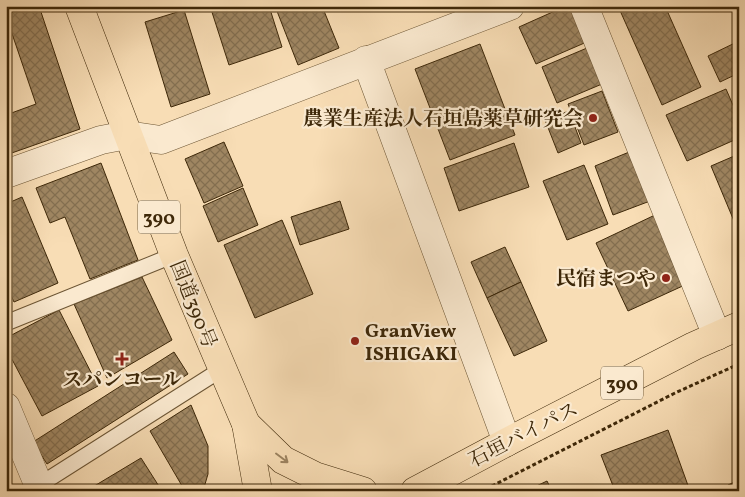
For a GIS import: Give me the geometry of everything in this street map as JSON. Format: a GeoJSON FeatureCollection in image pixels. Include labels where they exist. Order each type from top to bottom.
{"type":"FeatureCollection","features":[{"type":"Feature","properties":{"kind":"highway","name":"国道390号"},"geometry":{"type":"LineString","coordinates":[[79,6],[174,255],[246,424],[258,491]]}},
{"type":"Feature","properties":{"kind":"highway","name":"石垣バイパス"},"geometry":{"type":"LineString","coordinates":[[415,491],[507,442],[728,331]]}},
{"type":"Feature","properties":{"kind":"highway"},"geometry":{"type":"LineString","coordinates":[[246,424],[283,460],[315,476],[363,491]]}},
{"type":"Feature","properties":{"kind":"street"},"geometry":{"type":"LineString","coordinates":[[6,174],[101,140],[128,135],[161,140],[510,6]]}},
{"type":"Feature","properties":{"kind":"street"},"geometry":{"type":"LineString","coordinates":[[584,6],[728,331]]}},
{"type":"Feature","properties":{"kind":"street"},"geometry":{"type":"LineString","coordinates":[[366,60],[507,442]]}},
{"type":"Feature","properties":{"kind":"street"},"geometry":{"type":"LineString","coordinates":[[6,407],[37,489]]}},
{"type":"Feature","properties":{"kind":"lane"},"geometry":{"type":"LineString","coordinates":[[6,323],[174,255]]}},
{"type":"Feature","properties":{"kind":"lane"},"geometry":{"type":"LineString","coordinates":[[37,489],[222,369]]}},
{"type":"Feature","properties":{"kind":"path"},"geometry":{"type":"LineString","coordinates":[[484,491],[675,393],[739,364]]}},
{"type":"Feature","properties":{"kind":"building"},"geometry":{"type":"Polygon","coordinates":[[[6,6],[39,6],[80,129],[6,155],[6,115],[36,104],[6,16],[6,6]]]}},
{"type":"Feature","properties":{"kind":"building"},"geometry":{"type":"Polygon","coordinates":[[[210,6],[269,6],[282,47],[229,65],[210,6]]]}},
{"type":"Feature","properties":{"kind":"building"},"geometry":{"type":"Polygon","coordinates":[[[275,6],[322,6],[339,48],[298,65],[275,6]]]}},
{"type":"Feature","properties":{"kind":"building"},"geometry":{"type":"Polygon","coordinates":[[[566,6],[574,6],[589,41],[536,64],[519,27],[566,6]]]}},
{"type":"Feature","properties":{"kind":"building"},"geometry":{"type":"Polygon","coordinates":[[[618,6],[665,6],[701,87],[662,105],[618,6]]]}},
{"type":"Feature","properties":{"kind":"building"},"geometry":{"type":"Polygon","coordinates":[[[184,10],[210,94],[171,107],[145,22],[184,10]]]}},
{"type":"Feature","properties":{"kind":"building"},"geometry":{"type":"Polygon","coordinates":[[[739,41],[739,73],[720,82],[708,56],[739,41]]]}},
{"type":"Feature","properties":{"kind":"building"},"geometry":{"type":"Polygon","coordinates":[[[480,44],[515,135],[450,160],[415,69],[480,44]]]}},
{"type":"Feature","properties":{"kind":"building"},"geometry":{"type":"Polygon","coordinates":[[[587,48],[602,84],[557,103],[542,67],[587,48]]]}},
{"type":"Feature","properties":{"kind":"building"},"geometry":{"type":"Polygon","coordinates":[[[726,89],[739,119],[739,138],[687,161],[666,115],[726,89]]]}},
{"type":"Feature","properties":{"kind":"building","name":"農業生産法人石垣島薬草研究会"},"geometry":{"type":"Polygon","coordinates":[[[602,91],[618,132],[584,145],[568,104],[602,91]]]}},
{"type":"Feature","properties":{"kind":"building"},"geometry":{"type":"Polygon","coordinates":[[[569,111],[581,143],[558,153],[545,120],[569,111]]]}},
{"type":"Feature","properties":{"kind":"building"},"geometry":{"type":"Polygon","coordinates":[[[224,142],[243,186],[204,203],[185,159],[224,142]]]}},
{"type":"Feature","properties":{"kind":"building"},"geometry":{"type":"Polygon","coordinates":[[[514,143],[529,187],[459,211],[444,168],[514,143]]]}},
{"type":"Feature","properties":{"kind":"building"},"geometry":{"type":"Polygon","coordinates":[[[639,148],[658,198],[613,215],[595,166],[639,148]]]}},
{"type":"Feature","properties":{"kind":"building"},"geometry":{"type":"Polygon","coordinates":[[[739,154],[739,233],[711,166],[739,154]]]}},
{"type":"Feature","properties":{"kind":"building"},"geometry":{"type":"Polygon","coordinates":[[[101,163],[138,260],[90,279],[65,217],[50,223],[36,188],[101,163]]]}},
{"type":"Feature","properties":{"kind":"building"},"geometry":{"type":"Polygon","coordinates":[[[584,165],[608,224],[567,240],[543,181],[584,165]]]}},
{"type":"Feature","properties":{"kind":"building"},"geometry":{"type":"Polygon","coordinates":[[[243,188],[258,225],[218,242],[203,206],[243,188]]]}},
{"type":"Feature","properties":{"kind":"building"},"geometry":{"type":"Polygon","coordinates":[[[22,197],[58,283],[14,302],[6,285],[6,204],[22,197]]]}},
{"type":"Feature","properties":{"kind":"building"},"geometry":{"type":"Polygon","coordinates":[[[340,201],[349,229],[300,245],[291,217],[340,201]]]}},
{"type":"Feature","properties":{"kind":"building"},"geometry":{"type":"Polygon","coordinates":[[[655,215],[687,284],[628,311],[596,243],[655,215]]]}},
{"type":"Feature","properties":{"kind":"building"},"geometry":{"type":"Polygon","coordinates":[[[282,220],[313,294],[255,318],[224,245],[282,220]]]}},
{"type":"Feature","properties":{"kind":"building"},"geometry":{"type":"Polygon","coordinates":[[[505,247],[521,282],[487,298],[471,262],[505,247]]]}},
{"type":"Feature","properties":{"kind":"building"},"geometry":{"type":"Polygon","coordinates":[[[142,277],[172,340],[107,378],[74,304],[142,277]]]}},
{"type":"Feature","properties":{"kind":"building"},"geometry":{"type":"Polygon","coordinates":[[[521,282],[547,341],[514,356],[487,298],[521,282]]]}},
{"type":"Feature","properties":{"kind":"building"},"geometry":{"type":"Polygon","coordinates":[[[59,310],[98,386],[42,416],[6,348],[6,338],[59,310]]]}},
{"type":"Feature","properties":{"kind":"building"},"geometry":{"type":"Polygon","coordinates":[[[174,352],[188,374],[47,464],[33,442],[174,352]]]}},
{"type":"Feature","properties":{"kind":"building"},"geometry":{"type":"Polygon","coordinates":[[[191,405],[208,446],[208,474],[203,491],[185,491],[150,431],[191,405]]]}},
{"type":"Feature","properties":{"kind":"building"},"geometry":{"type":"Polygon","coordinates":[[[668,430],[690,491],[615,491],[601,455],[668,430]]]}},
{"type":"Feature","properties":{"kind":"building"},"geometry":{"type":"Polygon","coordinates":[[[141,458],[162,491],[86,491],[141,458]]]}},
{"type":"Feature","properties":{"kind":"building"},"geometry":{"type":"Polygon","coordinates":[[[739,480],[739,491],[731,491],[728,485],[739,480]]]}},
{"type":"Feature","properties":{"kind":"building"},"geometry":{"type":"Polygon","coordinates":[[[547,481],[552,491],[526,491],[547,481]]]}},
{"type":"Feature","properties":{"kind":"place","name":"農業生産法人石垣島薬草研究会"},"geometry":{"type":"Point","coordinates":[593,118]}},
{"type":"Feature","properties":{"kind":"place","name":"民宿まつや"},"geometry":{"type":"Point","coordinates":[666,278]}},
{"type":"Feature","properties":{"kind":"place","name":"GranView ISHIGAKI"},"geometry":{"type":"Point","coordinates":[355,341]}},
{"type":"Feature","properties":{"kind":"place","name":"スパンコール"},"geometry":{"type":"Point","coordinates":[122,359]}}]}
